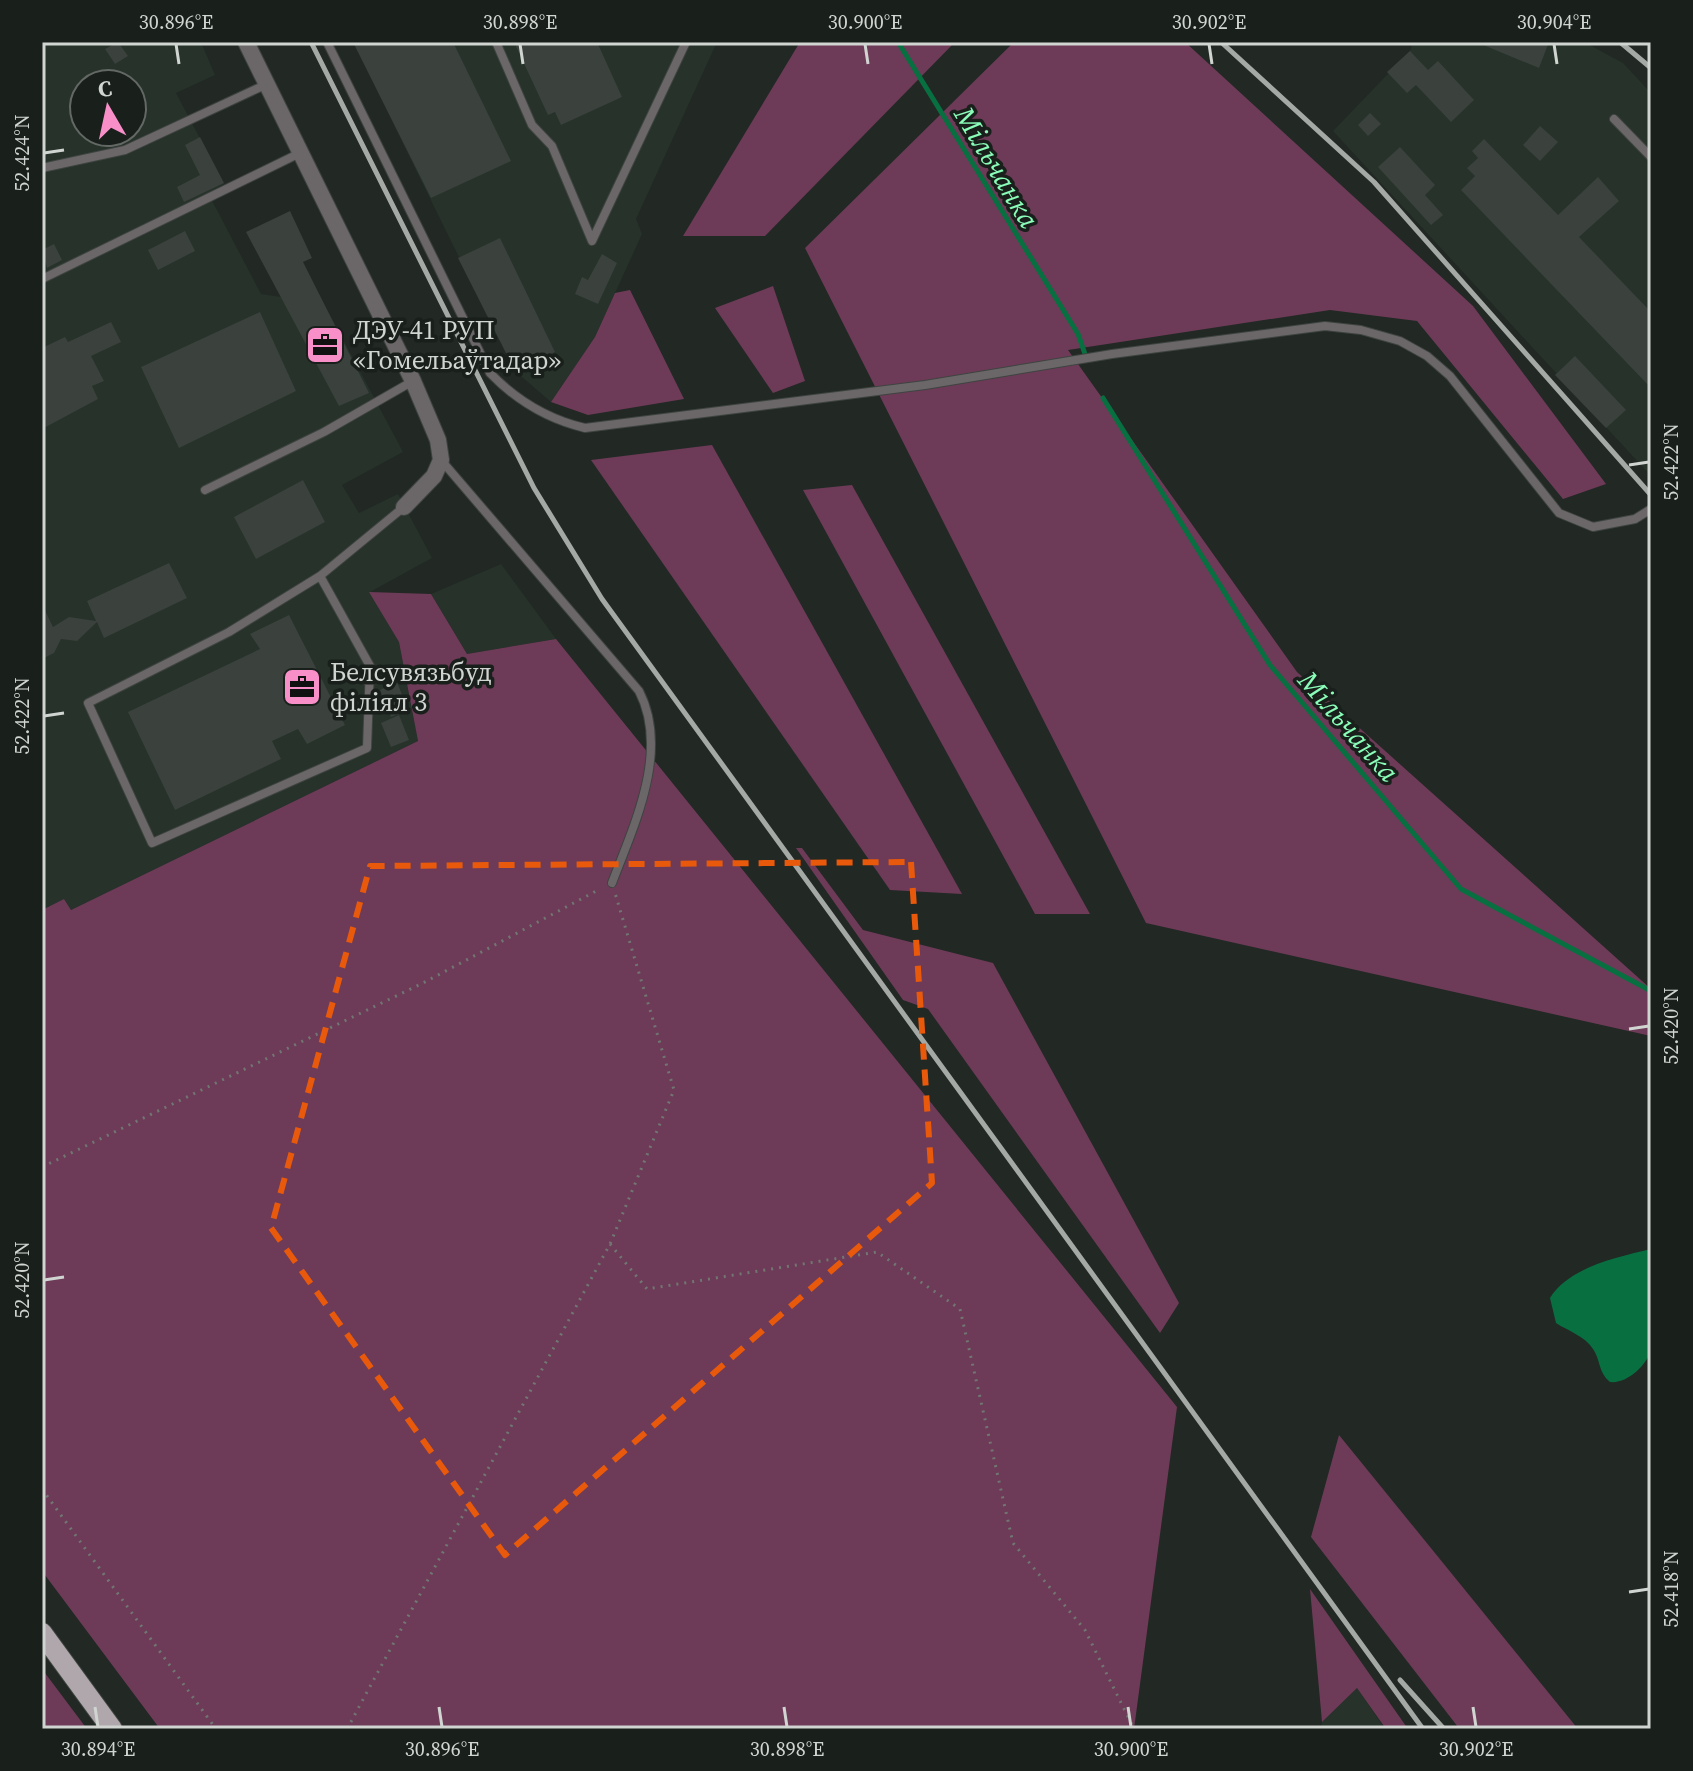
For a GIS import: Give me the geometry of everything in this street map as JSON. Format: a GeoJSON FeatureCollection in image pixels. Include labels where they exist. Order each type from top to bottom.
{"type":"FeatureCollection","features":[{"type":"Feature","properties":{"kind":"main road"},"geometry":{"type":"LineString","coordinates":[[42,1633],[112,1729]]}},
{"type":"Feature","properties":{"kind":"street"},"geometry":{"type":"LineString","coordinates":[[246,42],[435,431],[441,460],[434,476],[404,507]]}},
{"type":"Feature","properties":{"kind":"lane"},"geometry":{"type":"LineString","coordinates":[[327,42],[490,373],[511,395],[560,422],[585,428],[925,385],[1112,354],[1325,326],[1361,330],[1400,341],[1427,356],[1450,376],[1559,513],[1593,527],[1635,519],[1651,509]]}},
{"type":"Feature","properties":{"kind":"lane"},"geometry":{"type":"LineString","coordinates":[[496,42],[532,125],[552,146],[592,241],[686,42]]}},
{"type":"Feature","properties":{"kind":"lane"},"geometry":{"type":"LineString","coordinates":[[42,168],[125,150],[267,84]]}},
{"type":"Feature","properties":{"kind":"lane"},"geometry":{"type":"LineString","coordinates":[[1614,119],[1651,157]]}},
{"type":"Feature","properties":{"kind":"lane"},"geometry":{"type":"LineString","coordinates":[[42,279],[300,153]]}},
{"type":"Feature","properties":{"kind":"lane"},"geometry":{"type":"LineString","coordinates":[[205,490],[324,432],[413,381]]}},
{"type":"Feature","properties":{"kind":"lane"},"geometry":{"type":"LineString","coordinates":[[441,460],[639,691],[649,709],[653,730],[642,802],[612,883]]}},
{"type":"Feature","properties":{"kind":"lane"},"geometry":{"type":"LineString","coordinates":[[320,576],[370,666],[367,748],[152,843],[88,703],[229,632],[320,576],[404,507]]}},
{"type":"Feature","properties":{"kind":"path"},"geometry":{"type":"LineString","coordinates":[[42,1167],[423,983],[612,883],[674,1090],[610,1244],[347,1729]]}},
{"type":"Feature","properties":{"kind":"path"},"geometry":{"type":"LineString","coordinates":[[610,1244],[647,1289],[877,1252],[960,1309],[1013,1543],[1085,1630],[1134,1729]]}},
{"type":"Feature","properties":{"kind":"path"},"geometry":{"type":"LineString","coordinates":[[42,1489],[216,1729]]}},
{"type":"Feature","properties":{"kind":"highlighted area"},"geometry":{"type":"Polygon","coordinates":[[[911,862],[932,1183],[505,1555],[271,1228],[370,866],[911,862]]]}},
{"type":"Feature","properties":{"kind":"shaded area"},"geometry":{"type":"Polygon","coordinates":[[[42,42],[201,42],[215,75],[176,93],[224,184],[208,193],[261,294],[281,297],[312,281],[403,452],[342,485],[359,513],[398,494],[432,558],[370,592],[399,642],[418,741],[71,910],[64,899],[42,910],[42,42]]]}},
{"type":"Feature","properties":{"kind":"shaded area"},"geometry":{"type":"Polygon","coordinates":[[[353,42],[717,42],[636,219],[642,234],[595,337],[551,402],[515,371],[353,42]]]}},
{"type":"Feature","properties":{"kind":"shaded area"},"geometry":{"type":"Polygon","coordinates":[[[800,42],[955,42],[765,236],[683,236],[800,42]]]}},
{"type":"Feature","properties":{"kind":"shaded area"},"geometry":{"type":"Polygon","coordinates":[[[1014,42],[1185,42],[1473,306],[1606,484],[1563,499],[1417,321],[1330,310],[1068,350],[1297,672],[1651,989],[1651,1036],[1146,923],[805,248],[1014,42]]]}},
{"type":"Feature","properties":{"kind":"shaded area"},"geometry":{"type":"Polygon","coordinates":[[[1413,42],[1584,42],[1623,63],[1651,93],[1651,476],[1333,131],[1410,51],[1413,42]]]}},
{"type":"Feature","properties":{"kind":"shaded area"},"geometry":{"type":"Polygon","coordinates":[[[773,286],[805,381],[773,393],[715,308],[773,286]]]}},
{"type":"Feature","properties":{"kind":"shaded area"},"geometry":{"type":"Polygon","coordinates":[[[630,290],[684,399],[588,415],[551,402],[595,337],[615,293],[630,290]]]}},
{"type":"Feature","properties":{"kind":"shaded area"},"geometry":{"type":"Polygon","coordinates":[[[712,445],[962,894],[890,890],[591,460],[712,445]]]}},
{"type":"Feature","properties":{"kind":"shaded area"},"geometry":{"type":"Polygon","coordinates":[[[852,485],[1090,914],[1035,914],[803,490],[852,485]]]}},
{"type":"Feature","properties":{"kind":"shaded area"},"geometry":{"type":"Polygon","coordinates":[[[501,564],[556,639],[467,654],[431,594],[501,564]]]}},
{"type":"Feature","properties":{"kind":"shaded area"},"geometry":{"type":"Polygon","coordinates":[[[369,592],[431,594],[467,654],[556,639],[1177,1407],[1134,1729],[160,1729],[42,1571],[42,910],[64,899],[71,910],[418,741],[399,642],[369,592]]]}},
{"type":"Feature","properties":{"kind":"shaded area"},"geometry":{"type":"Polygon","coordinates":[[[796,848],[802,848],[863,930],[993,963],[1179,1303],[1160,1333],[928,1009],[903,1000],[796,848]]]}},
{"type":"Feature","properties":{"kind":"shaded area"},"geometry":{"type":"Polygon","coordinates":[[[1651,1249],[1651,1350],[1635,1372],[1623,1380],[1610,1382],[1603,1374],[1590,1344],[1556,1323],[1550,1298],[1558,1287],[1582,1271],[1651,1249]]]}},
{"type":"Feature","properties":{"kind":"shaded area"},"geometry":{"type":"Polygon","coordinates":[[[1339,1435],[1578,1729],[1458,1727],[1311,1537],[1339,1435]]]}},
{"type":"Feature","properties":{"kind":"shaded area"},"geometry":{"type":"Polygon","coordinates":[[[1310,1589],[1408,1729],[1386,1729],[1357,1688],[1322,1722],[1310,1589]]]}},
{"type":"Feature","properties":{"kind":"shaded area"},"geometry":{"type":"Polygon","coordinates":[[[42,1669],[87,1729],[42,1729],[42,1669]]]}},
{"type":"Feature","properties":{"kind":"shaded area"},"geometry":{"type":"Polygon","coordinates":[[[1357,1688],[1385,1729],[1321,1729],[1322,1722],[1357,1688]]]}},
{"type":"Feature","properties":{"kind":"building"},"geometry":{"type":"Polygon","coordinates":[[[118,42],[128,56],[115,64],[105,49],[118,42]]]}},
{"type":"Feature","properties":{"kind":"building"},"geometry":{"type":"Polygon","coordinates":[[[353,42],[453,42],[511,161],[431,198],[353,42]]]}},
{"type":"Feature","properties":{"kind":"building"},"geometry":{"type":"Polygon","coordinates":[[[514,42],[597,42],[622,97],[561,125],[555,112],[548,115],[514,42]]]}},
{"type":"Feature","properties":{"kind":"building"},"geometry":{"type":"Polygon","coordinates":[[[1476,42],[1549,42],[1539,68],[1476,42]]]}},
{"type":"Feature","properties":{"kind":"building"},"geometry":{"type":"Polygon","coordinates":[[[1410,51],[1428,70],[1438,61],[1474,100],[1451,122],[1416,85],[1407,93],[1387,72],[1410,51]]]}},
{"type":"Feature","properties":{"kind":"building"},"geometry":{"type":"Polygon","coordinates":[[[1370,113],[1381,124],[1368,136],[1358,125],[1370,113]]]}},
{"type":"Feature","properties":{"kind":"building"},"geometry":{"type":"Polygon","coordinates":[[[1540,126],[1558,142],[1540,161],[1523,145],[1540,126]]]}},
{"type":"Feature","properties":{"kind":"building"},"geometry":{"type":"Polygon","coordinates":[[[200,137],[224,183],[184,202],[177,187],[200,175],[185,145],[200,137]]]}},
{"type":"Feature","properties":{"kind":"building"},"geometry":{"type":"Polygon","coordinates":[[[1484,139],[1558,215],[1598,177],[1619,201],[1579,237],[1651,312],[1651,388],[1461,190],[1475,176],[1467,168],[1478,158],[1472,151],[1484,139]]]}},
{"type":"Feature","properties":{"kind":"building"},"geometry":{"type":"Polygon","coordinates":[[[1400,147],[1435,185],[1425,195],[1443,215],[1431,225],[1378,167],[1400,147]]]}},
{"type":"Feature","properties":{"kind":"building"},"geometry":{"type":"Polygon","coordinates":[[[290,211],[312,258],[303,262],[369,393],[339,406],[246,232],[290,211]]]}},
{"type":"Feature","properties":{"kind":"building"},"geometry":{"type":"Polygon","coordinates":[[[185,231],[195,251],[158,270],[148,250],[185,231]]]}},
{"type":"Feature","properties":{"kind":"building"},"geometry":{"type":"Polygon","coordinates":[[[500,238],[555,352],[515,371],[458,258],[500,238]]]}},
{"type":"Feature","properties":{"kind":"building"},"geometry":{"type":"Polygon","coordinates":[[[54,244],[62,260],[47,268],[42,250],[54,244]]]}},
{"type":"Feature","properties":{"kind":"building"},"geometry":{"type":"Polygon","coordinates":[[[602,254],[617,263],[598,304],[575,294],[582,277],[588,280],[602,254]]]}},
{"type":"Feature","properties":{"kind":"building"},"geometry":{"type":"Polygon","coordinates":[[[260,312],[296,391],[179,448],[141,367],[260,312]]]}},
{"type":"Feature","properties":{"kind":"building"},"geometry":{"type":"Polygon","coordinates":[[[111,322],[121,342],[91,356],[104,381],[92,386],[98,399],[42,429],[42,348],[65,337],[68,342],[111,322]]]}},
{"type":"Feature","properties":{"kind":"building"},"geometry":{"type":"Polygon","coordinates":[[[1575,356],[1626,410],[1606,428],[1555,375],[1575,356]]]}},
{"type":"Feature","properties":{"kind":"building"},"geometry":{"type":"Polygon","coordinates":[[[303,480],[325,522],[256,559],[234,517],[303,480]]]}},
{"type":"Feature","properties":{"kind":"building"},"geometry":{"type":"Polygon","coordinates":[[[169,563],[187,598],[104,638],[97,622],[77,641],[61,639],[54,653],[42,659],[42,604],[53,627],[69,617],[96,621],[87,601],[169,563]]]}},
{"type":"Feature","properties":{"kind":"building"},"geometry":{"type":"Polygon","coordinates":[[[289,615],[345,725],[307,744],[298,729],[272,741],[281,759],[175,810],[128,712],[260,649],[250,634],[289,615]]]}},
{"type":"Feature","properties":{"kind":"building"},"geometry":{"type":"Polygon","coordinates":[[[397,682],[408,710],[391,717],[380,690],[397,682]]]}},
{"type":"Feature","properties":{"kind":"building"},"geometry":{"type":"Polygon","coordinates":[[[399,715],[409,740],[391,747],[381,723],[399,715]]]}},
{"type":"Feature","properties":{"kind":"waterway","name":"Мільчанка"},"geometry":{"type":"LineString","coordinates":[[898,42],[1078,334],[1085,354]]}},
{"type":"Feature","properties":{"kind":"waterway","name":"Мільчанка"},"geometry":{"type":"LineString","coordinates":[[1103,398],[1270,665],[1461,889],[1651,991]]}},
{"type":"Feature","properties":{"kind":"railway"},"geometry":{"type":"LineString","coordinates":[[311,42],[534,488],[602,599],[1423,1729]]}},
{"type":"Feature","properties":{"kind":"railway"},"geometry":{"type":"LineString","coordinates":[[1221,42],[1374,182],[1651,495]]}},
{"type":"Feature","properties":{"kind":"railway"},"geometry":{"type":"LineString","coordinates":[[1620,42],[1651,68]]}},
{"type":"Feature","properties":{"kind":"railway"},"geometry":{"type":"LineString","coordinates":[[1400,1680],[1444,1729]]}},
{"type":"Feature","properties":{"kind":"place","name":"ДЭУ-41 РУП «Гомельаўтадар»"},"geometry":{"type":"Point","coordinates":[325,345]}},
{"type":"Feature","properties":{"kind":"place","name":"Белсувязьбуд філіял 3"},"geometry":{"type":"Point","coordinates":[302,687]}}]}
